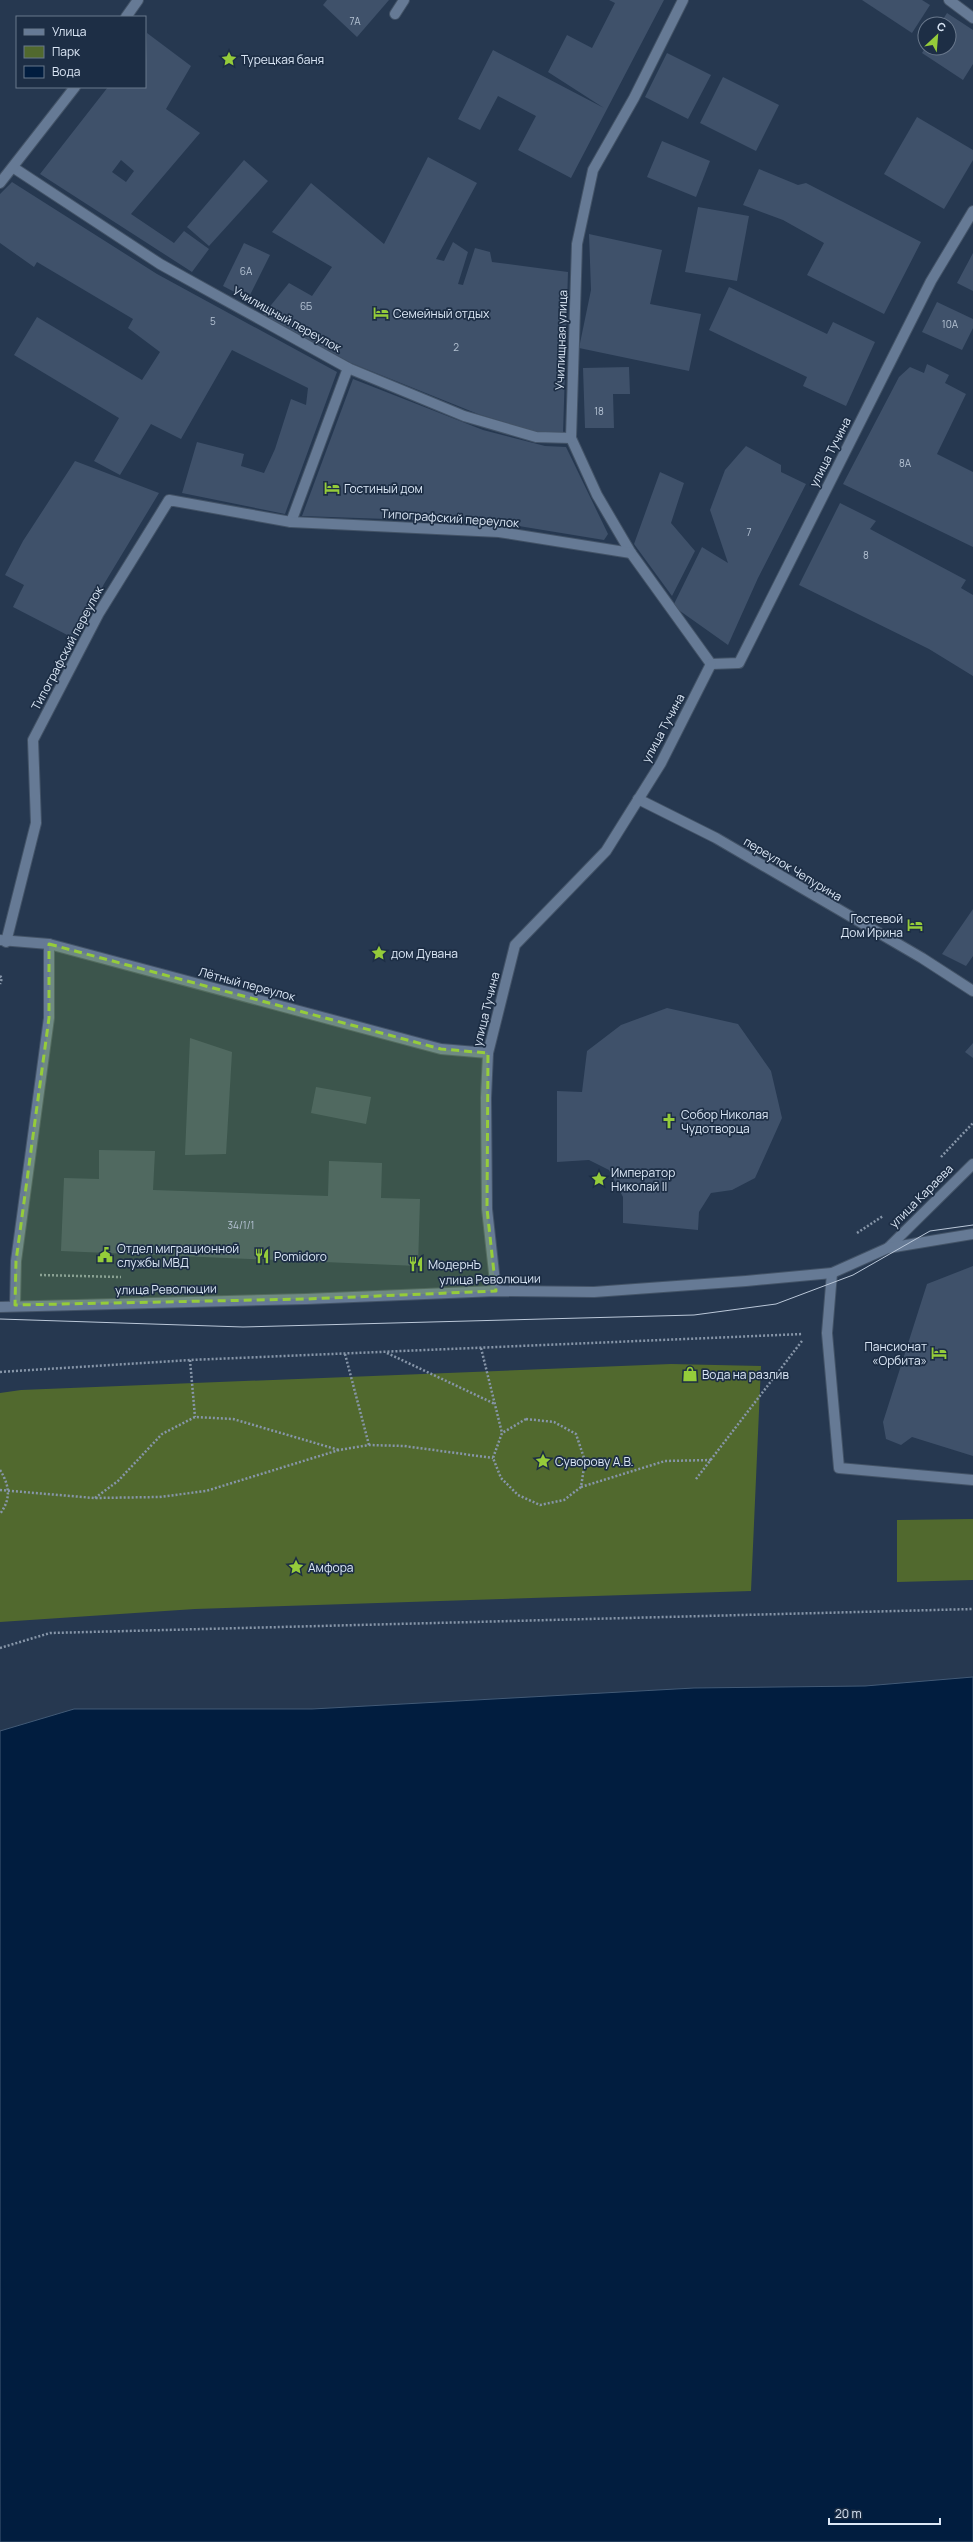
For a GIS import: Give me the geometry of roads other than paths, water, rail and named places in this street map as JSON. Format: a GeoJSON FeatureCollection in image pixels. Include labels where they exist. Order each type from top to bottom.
{"type":"FeatureCollection","features":[{"type":"Feature","properties":{"kind":"street"},"geometry":{"type":"LineString","coordinates":[[127,16],[138,0]]}},
{"type":"Feature","properties":{"kind":"street"},"geometry":{"type":"LineString","coordinates":[[394,14],[404,0]]}},
{"type":"Feature","properties":{"kind":"street","name":"Училищная улица"},"geometry":{"type":"LineString","coordinates":[[683,0],[634,98],[593,170],[577,244],[571,438],[597,495],[631,553],[711,664]]}},
{"type":"Feature","properties":{"kind":"street"},"geometry":{"type":"LineString","coordinates":[[949,0],[973,18]]}},
{"type":"Feature","properties":{"kind":"street"},"geometry":{"type":"LineString","coordinates":[[0,183],[14,168],[74,88]]}},
{"type":"Feature","properties":{"kind":"street","name":"Училищный переулок"},"geometry":{"type":"LineString","coordinates":[[14,168],[160,264],[348,368],[464,416],[536,437],[571,438]]}},
{"type":"Feature","properties":{"kind":"street","name":"улица Тучина"},"geometry":{"type":"LineString","coordinates":[[496,1291],[486,1209],[486,1098],[488,1053],[515,945],[606,851],[661,763],[711,664],[739,663],[931,281],[973,211]]}},
{"type":"Feature","properties":{"kind":"street"},"geometry":{"type":"LineString","coordinates":[[291,522],[348,368]]}},
{"type":"Feature","properties":{"kind":"street","name":"Типографский переулок"},"geometry":{"type":"LineString","coordinates":[[3,941],[36,823],[33,740],[99,613],[169,500],[291,522],[499,532],[631,553]]}},
{"type":"Feature","properties":{"kind":"street","name":"переулок Чепурина"},"geometry":{"type":"LineString","coordinates":[[638,799],[716,838],[922,958],[973,991]]}},
{"type":"Feature","properties":{"kind":"street","name":"Лётный переулок"},"geometry":{"type":"LineString","coordinates":[[3,941],[49,944],[441,1049],[488,1053]]}},
{"type":"Feature","properties":{"kind":"street"},"geometry":{"type":"LineString","coordinates":[[15,1305],[16,1261],[49,1018],[49,944]]}},
{"type":"Feature","properties":{"kind":"street","name":"улица Караева"},"geometry":{"type":"LineString","coordinates":[[888,1248],[973,1164]]}},
{"type":"Feature","properties":{"kind":"street","name":"улица Революции"},"geometry":{"type":"LineString","coordinates":[[0,1307],[15,1305],[306,1299],[496,1291],[594,1292],[832,1273],[888,1248],[973,1234]]}},
{"type":"Feature","properties":{"kind":"street"},"geometry":{"type":"LineString","coordinates":[[832,1273],[827,1333],[839,1468],[973,1480]]}},
{"type":"Feature","properties":{"kind":"water"},"geometry":{"type":"Polygon","coordinates":[[[973,1677],[973,2542],[0,2542],[0,1731],[74,1709],[312,1709],[694,1688],[865,1686],[973,1677]]]}},
{"type":"Feature","properties":{"kind":"tram line"},"geometry":{"type":"LineString","coordinates":[[0,1319],[243,1327],[694,1315],[776,1304],[853,1275],[930,1231],[973,1225]]}},
{"type":"Feature","properties":{"kind":"place","name":"Турецкая баня"},"geometry":{"type":"Point","coordinates":[229,59]}},
{"type":"Feature","properties":{"kind":"place","name":"Семейный отдых"},"geometry":{"type":"Point","coordinates":[381,313]}},
{"type":"Feature","properties":{"kind":"place","name":"Гостиный дом"},"geometry":{"type":"Point","coordinates":[332,488]}},
{"type":"Feature","properties":{"kind":"place","name":"Гостевой Дом Ирина"},"geometry":{"type":"Point","coordinates":[915,925]}},
{"type":"Feature","properties":{"kind":"place","name":"дом Дувана"},"geometry":{"type":"Point","coordinates":[379,953]}},
{"type":"Feature","properties":{"kind":"place","name":"Собор Николая Чудотворца"},"geometry":{"type":"Point","coordinates":[669,1121]}},
{"type":"Feature","properties":{"kind":"place","name":"Император Николай II"},"geometry":{"type":"Point","coordinates":[599,1179]}},
{"type":"Feature","properties":{"kind":"place","name":"Отдел миграционной службы МВД"},"geometry":{"type":"Point","coordinates":[105,1255]}},
{"type":"Feature","properties":{"kind":"place","name":"Pomidoro"},"geometry":{"type":"Point","coordinates":[262,1256]}},
{"type":"Feature","properties":{"kind":"place","name":"МодернЪ"},"geometry":{"type":"Point","coordinates":[416,1264]}},
{"type":"Feature","properties":{"kind":"place","name":"Пансионат «Орбита»"},"geometry":{"type":"Point","coordinates":[939,1353]}},
{"type":"Feature","properties":{"kind":"place","name":"Вода на разлив"},"geometry":{"type":"Point","coordinates":[690,1374]}},
{"type":"Feature","properties":{"kind":"place","name":"Суворову А.В."},"geometry":{"type":"Point","coordinates":[543,1461]}},
{"type":"Feature","properties":{"kind":"place","name":"Амфора"},"geometry":{"type":"Point","coordinates":[296,1567]}}]}
